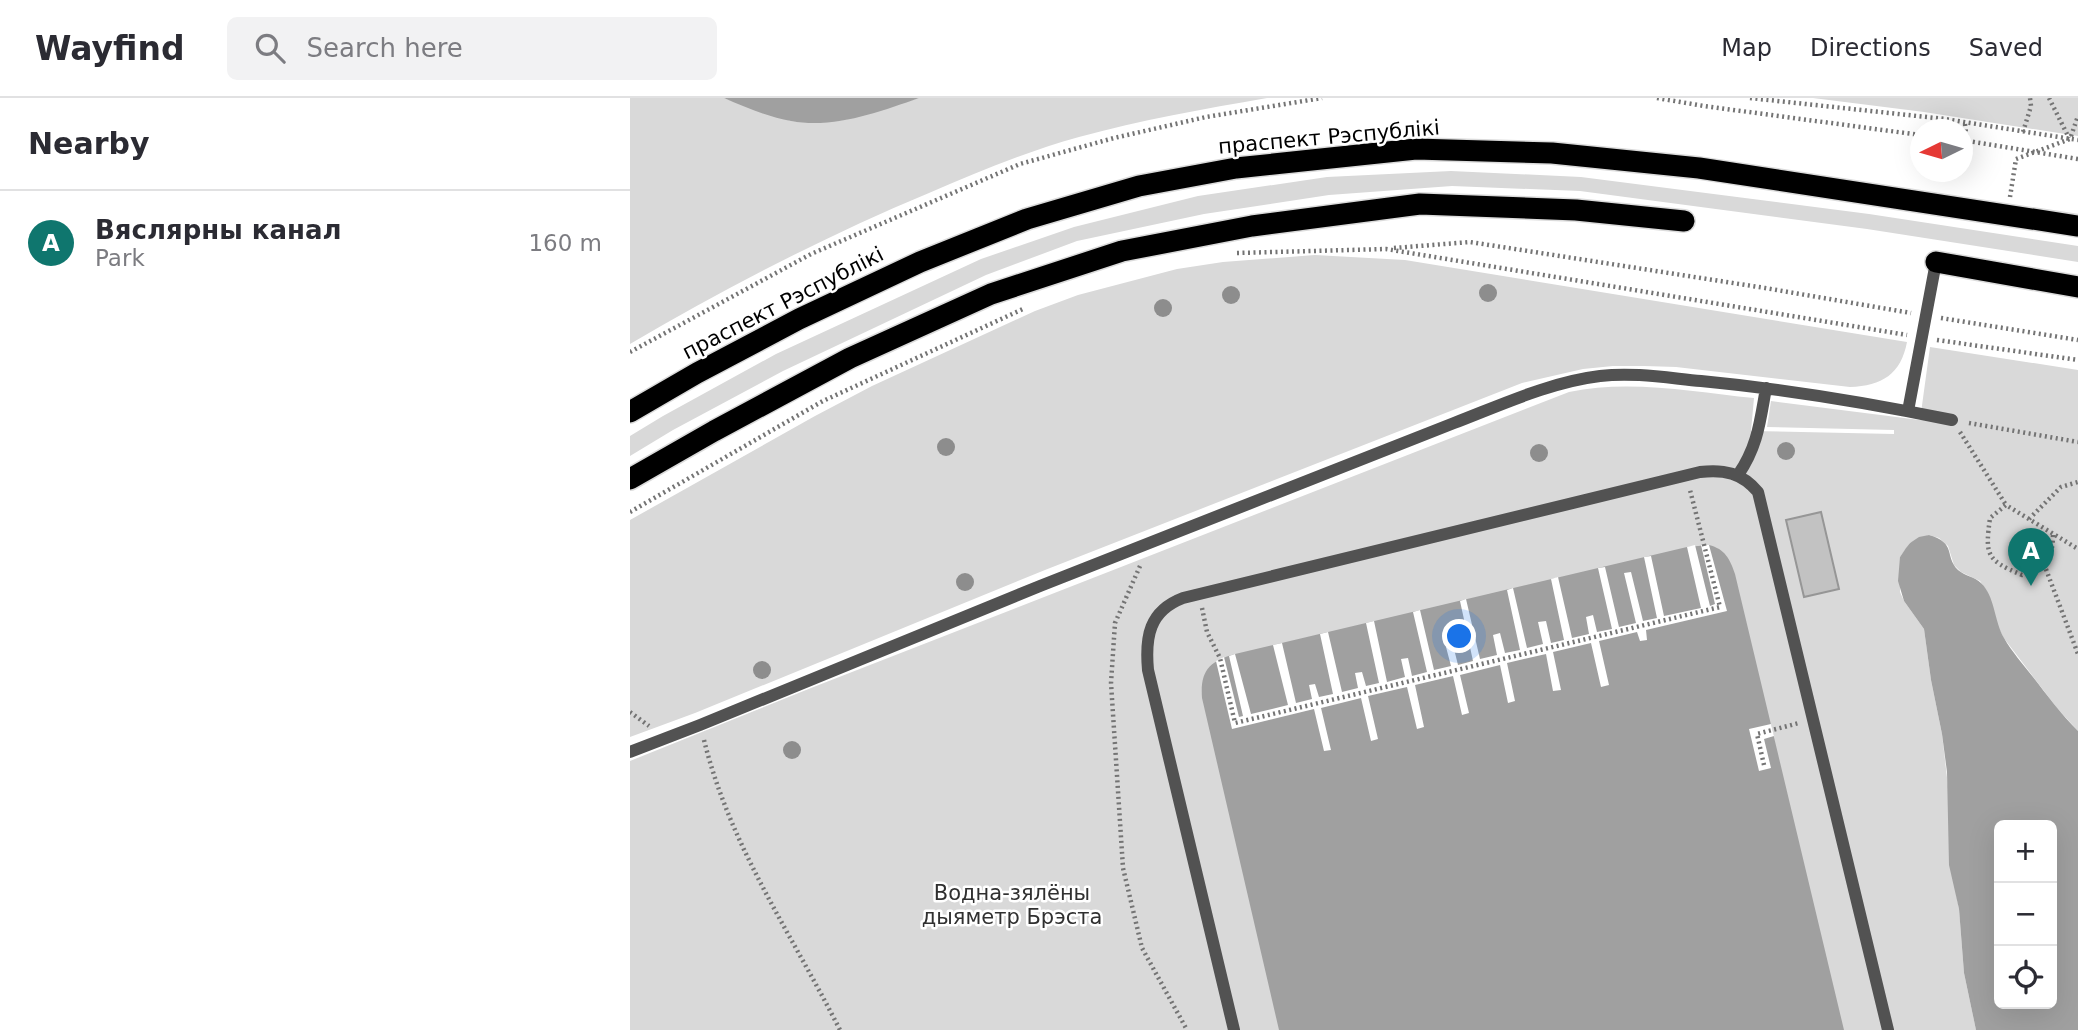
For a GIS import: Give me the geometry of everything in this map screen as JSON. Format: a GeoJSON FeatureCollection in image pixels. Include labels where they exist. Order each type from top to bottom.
{"type":"FeatureCollection","features":[{"type":"Feature","properties":{"kind":"highway","name":"праспект Рэспублікі"},"geometry":{"type":"LineString","coordinates":[[630,412],[799,318],[920,262],[1027,219],[1139,186],[1236,168],[1416,149],[1552,153],[1699,168],[2078,226]]}},
{"type":"Feature","properties":{"kind":"highway"},"geometry":{"type":"LineString","coordinates":[[630,479],[849,358],[991,294],[1122,251],[1252,226],[1420,204],[1576,209],[1684,221]]}},
{"type":"Feature","properties":{"kind":"highway"},"geometry":{"type":"LineString","coordinates":[[1936,262],[2078,287]]}},
{"type":"Feature","properties":{"kind":"lane"},"geometry":{"type":"LineString","coordinates":[[1908,411],[1936,262]]}},
{"type":"Feature","properties":{"kind":"lane"},"geometry":{"type":"LineString","coordinates":[[630,751],[1149,542],[1521,397],[1578,380],[1616,374],[1766,388],[1952,420]]}},
{"type":"Feature","properties":{"kind":"lane"},"geometry":{"type":"LineString","coordinates":[[1738,475],[1748,461],[1759,431],[1766,388]]}},
{"type":"Feature","properties":{"kind":"lane"},"geometry":{"type":"LineString","coordinates":[[1234,1030],[1148,670],[1148,638],[1153,623],[1162,611],[1183,598],[1713,470],[1738,475],[1749,482],[1758,492],[1763,508],[1888,1030]]}},
{"type":"Feature","properties":{"kind":"path"},"geometry":{"type":"LineString","coordinates":[[630,352],[811,254],[1020,164],[1114,138],[1206,117],[1322,98]]}},
{"type":"Feature","properties":{"kind":"path"},"geometry":{"type":"LineString","coordinates":[[1657,98],[1910,134]]}},
{"type":"Feature","properties":{"kind":"path"},"geometry":{"type":"LineString","coordinates":[[1749,98],[1809,101],[1938,119]]}},
{"type":"Feature","properties":{"kind":"path"},"geometry":{"type":"LineString","coordinates":[[2024,132],[2031,106],[2030,98]]}},
{"type":"Feature","properties":{"kind":"path"},"geometry":{"type":"LineString","coordinates":[[2049,98],[2070,139]]}},
{"type":"Feature","properties":{"kind":"path"},"geometry":{"type":"LineString","coordinates":[[2070,139],[2078,116]]}},
{"type":"Feature","properties":{"kind":"path"},"geometry":{"type":"LineString","coordinates":[[1973,125],[2078,140]]}},
{"type":"Feature","properties":{"kind":"path"},"geometry":{"type":"LineString","coordinates":[[2007,215],[2016,159],[2070,139]]}},
{"type":"Feature","properties":{"kind":"path"},"geometry":{"type":"LineString","coordinates":[[1973,142],[2078,159]]}},
{"type":"Feature","properties":{"kind":"path"},"geometry":{"type":"LineString","coordinates":[[1233,253],[1386,249],[1470,242],[2078,340]]}},
{"type":"Feature","properties":{"kind":"path"},"geometry":{"type":"LineString","coordinates":[[1386,249],[1922,338],[2078,360]]}},
{"type":"Feature","properties":{"kind":"path"},"geometry":{"type":"LineString","coordinates":[[630,512],[823,401],[1032,304]]}},
{"type":"Feature","properties":{"kind":"path"},"geometry":{"type":"LineString","coordinates":[[1952,420],[2078,442]]}},
{"type":"Feature","properties":{"kind":"path"},"geometry":{"type":"LineString","coordinates":[[1952,420],[2006,505],[2078,549]]}},
{"type":"Feature","properties":{"kind":"path"},"geometry":{"type":"LineString","coordinates":[[1207,632],[1220,658],[1235,723],[1720,607],[1686,475]]}},
{"type":"Feature","properties":{"kind":"path"},"geometry":{"type":"LineString","coordinates":[[2029,519],[2061,487],[2078,482]]}},
{"type":"Feature","properties":{"kind":"path"},"geometry":{"type":"LineString","coordinates":[[2006,505],[1990,518],[1987,545],[1997,565],[2022,575],[2044,564],[2053,547],[2053,535]]}},
{"type":"Feature","properties":{"kind":"path"},"geometry":{"type":"LineString","coordinates":[[1149,542],[1115,624],[1111,682],[1123,868],[1142,948],[1187,1030]]}},
{"type":"Feature","properties":{"kind":"path"},"geometry":{"type":"LineString","coordinates":[[2044,564],[2078,654]]}},
{"type":"Feature","properties":{"kind":"path"},"geometry":{"type":"LineString","coordinates":[[700,725],[722,802],[740,844],[840,1030]]}},
{"type":"Feature","properties":{"kind":"path"},"geometry":{"type":"LineString","coordinates":[[1764,765],[1756,734],[1774,729]]}},
{"type":"Feature","properties":{"kind":"green space"},"geometry":{"type":"Polygon","coordinates":[[[630,98],[724,98],[791,121],[816,123],[844,120],[919,98],[1267,98],[1102,131],[1003,162],[891,209],[815,245],[703,302],[630,344],[630,98]]]}},
{"type":"Feature","properties":{"kind":"green space"},"geometry":{"type":"Polygon","coordinates":[[[1813,98],[2078,98],[2078,136],[1973,119],[1813,98]]]}},
{"type":"Feature","properties":{"kind":"green space"},"geometry":{"type":"Polygon","coordinates":[[[1451,171],[1581,177],[1869,214],[2078,246],[2078,262],[1867,229],[1580,191],[1452,186],[1329,195],[1204,214],[1077,241],[986,275],[783,371],[630,456],[630,436],[663,416],[776,354],[981,259],[1074,227],[1198,196],[1327,177],[1451,171]]]}},
{"type":"Feature","properties":{"kind":"green space"},"geometry":{"type":"Polygon","coordinates":[[[1315,255],[1405,260],[1907,342],[1895,370],[1881,381],[1861,386],[1644,366],[1583,369],[1522,383],[1045,570],[630,737],[630,520],[872,386],[1035,311],[1078,295],[1177,269],[1223,262],[1315,255]]]}},
{"type":"Feature","properties":{"kind":"green space","name":"Водна-зялёны дыяметр Брэста"},"geometry":{"type":"Polygon","coordinates":[[[1930,347],[2078,370],[2078,731],[2003,637],[1987,591],[1980,581],[1961,572],[1954,565],[1948,546],[1939,538],[1929,535],[1910,543],[1900,557],[1900,592],[1924,629],[1942,734],[1949,795],[1949,855],[1959,909],[1964,973],[1976,1030],[630,1030],[630,761],[1569,392],[1592,388],[1638,387],[1754,398],[1751,431],[1894,434],[1894,430],[1767,427],[1771,401],[1920,420],[1930,347]]]}},
{"type":"Feature","properties":{"kind":"shaded area"},"geometry":{"type":"Polygon","coordinates":[[[724,98],[919,98],[856,118],[807,123],[774,117],[724,98]]]}},
{"type":"Feature","properties":{"kind":"shaded area"},"geometry":{"type":"Polygon","coordinates":[[[1929,535],[1938,538],[1947,546],[1958,570],[1979,581],[1986,588],[2007,643],[2078,731],[2078,1030],[1976,1030],[1964,973],[1959,909],[1949,865],[1947,772],[1924,629],[1904,601],[1898,581],[1900,557],[1910,543],[1929,535]]]}},
{"type":"Feature","properties":{"kind":"shaded area"},"geometry":{"type":"Polygon","coordinates":[[[1709,545],[1726,555],[1735,574],[1844,1030],[1279,1030],[1202,698],[1203,680],[1208,668],[1235,654],[1687,547],[1709,545]]]}},
{"type":"Feature","properties":{"kind":"pier"},"geometry":{"type":"Polygon","coordinates":[[[1695,545],[1710,606],[1715,604],[1701,545],[1709,545],[1727,611],[1646,630],[1647,640],[1640,641],[1637,632],[1599,641],[1609,685],[1601,687],[1591,643],[1553,652],[1561,690],[1553,691],[1546,654],[1507,663],[1515,701],[1508,703],[1500,665],[1460,675],[1469,713],[1462,715],[1453,676],[1415,685],[1424,727],[1417,729],[1407,687],[1368,696],[1378,739],[1371,741],[1361,698],[1321,708],[1331,750],[1324,751],[1314,709],[1232,729],[1216,661],[1224,657],[1239,717],[1243,716],[1229,656],[1235,654],[1251,714],[1288,705],[1273,645],[1282,643],[1296,703],[1312,699],[1309,685],[1315,684],[1319,697],[1333,694],[1320,634],[1328,632],[1342,692],[1358,688],[1355,673],[1362,672],[1366,686],[1379,683],[1366,623],[1374,621],[1387,682],[1405,677],[1401,659],[1408,658],[1412,676],[1427,672],[1413,612],[1420,610],[1434,670],[1451,666],[1446,647],[1453,645],[1458,665],[1473,661],[1460,601],[1466,599],[1480,659],[1497,655],[1493,635],[1500,633],[1505,653],[1520,650],[1507,590],[1513,588],[1527,648],[1543,644],[1538,622],[1546,621],[1551,643],[1564,640],[1551,579],[1558,577],[1572,638],[1589,634],[1586,617],[1593,615],[1597,632],[1612,629],[1598,568],[1605,567],[1619,627],[1636,623],[1624,573],[1631,572],[1643,621],[1657,618],[1644,557],[1651,556],[1664,616],[1701,608],[1687,547],[1695,545]]]}},
{"type":"Feature","properties":{"kind":"pier"},"geometry":{"type":"Polygon","coordinates":[[[1771,724],[1774,736],[1764,739],[1771,768],[1759,771],[1749,729],[1771,724]]]}},
{"type":"Feature","properties":{"kind":"building"},"geometry":{"type":"Polygon","coordinates":[[[1821,512],[1839,589],[1804,597],[1786,520],[1821,512]]]}},
{"type":"Feature","properties":{"kind":"place","name":"Вяслярны канал"},"geometry":{"type":"Point","coordinates":[2031,586]}}]}
